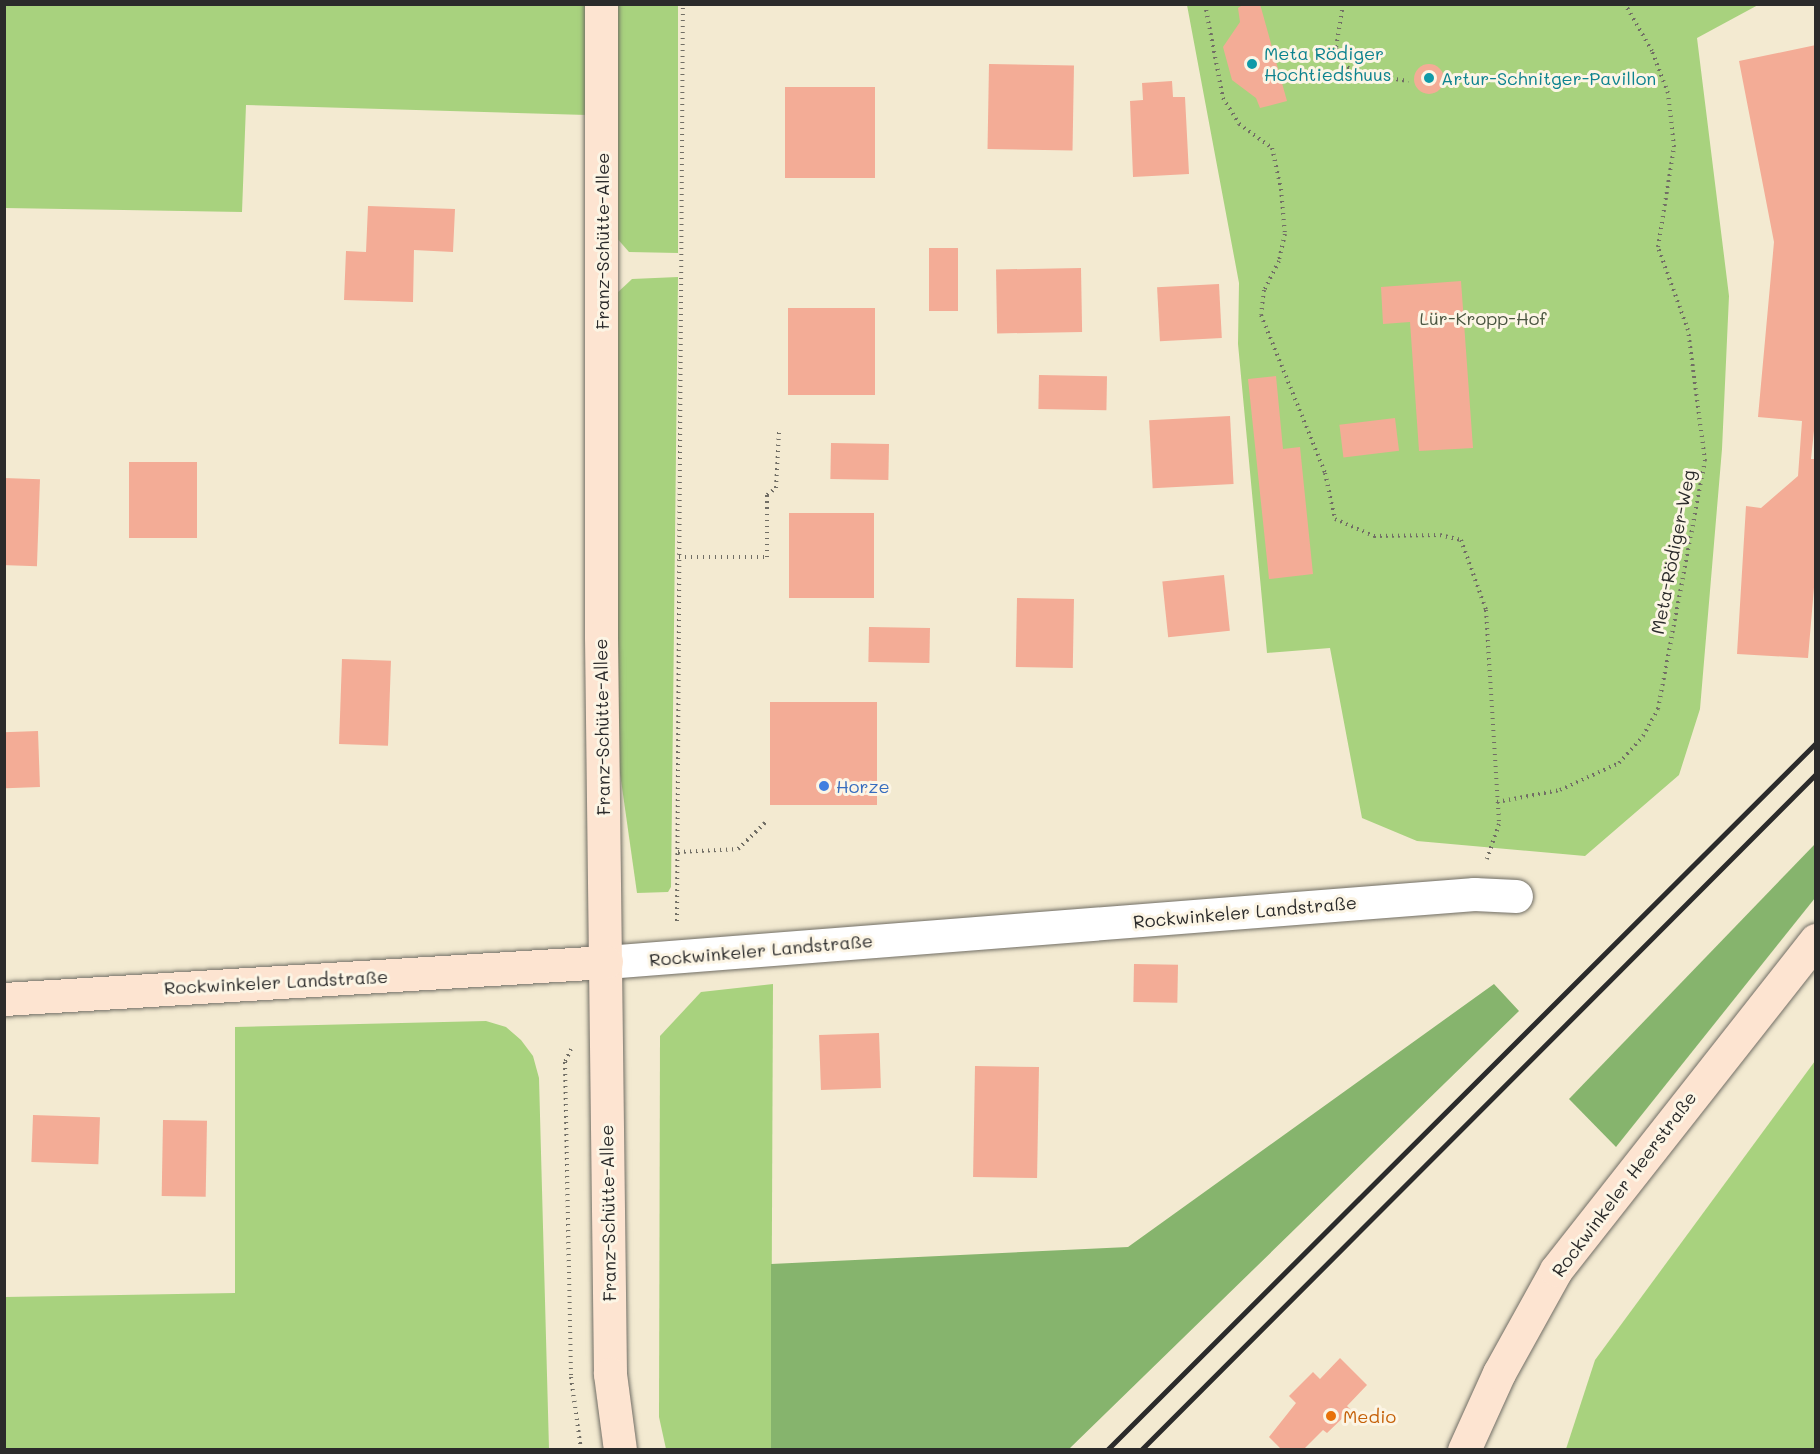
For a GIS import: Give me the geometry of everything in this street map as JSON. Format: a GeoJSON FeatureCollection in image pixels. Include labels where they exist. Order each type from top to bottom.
{"type":"FeatureCollection","features":[{"type":"Feature","properties":{"kind":"main road","name":"Franz-Schütte-Allee"},"geometry":{"type":"LineString","coordinates":[[601,4],[601,637],[610,1374],[620,1449]]}},
{"type":"Feature","properties":{"kind":"main road","name":"Rockwinkeler Heerstraße"},"geometry":{"type":"LineString","coordinates":[[1464,1449],[1499,1373],[1556,1270],[1815,940]]}},
{"type":"Feature","properties":{"kind":"main road","name":"Rockwinkeler Landstraße"},"geometry":{"type":"LineString","coordinates":[[4,999],[606,962]]}},
{"type":"Feature","properties":{"kind":"street","name":"Rockwinkeler Landstraße"},"geometry":{"type":"LineString","coordinates":[[606,962],[1474,894],[1516,896]]}},
{"type":"Feature","properties":{"kind":"path"},"geometry":{"type":"LineString","coordinates":[[668,926],[678,920],[683,4]]}},
{"type":"Feature","properties":{"kind":"path"},"geometry":{"type":"LineString","coordinates":[[1205,4],[1223,98],[1239,124],[1272,148],[1285,234],[1279,261],[1264,290],[1261,315],[1325,473],[1335,519],[1374,536],[1440,535],[1461,540],[1482,600],[1499,824],[1474,894]]}},
{"type":"Feature","properties":{"kind":"path"},"geometry":{"type":"LineString","coordinates":[[1343,4],[1336,48],[1342,65],[1361,74],[1408,81]]}},
{"type":"Feature","properties":{"kind":"path","name":"Meta-Rödiger-Weg"},"geometry":{"type":"LineString","coordinates":[[1497,802],[1560,790],[1619,763],[1643,736],[1658,709],[1705,461],[1688,330],[1658,247],[1674,147],[1668,93],[1652,51],[1625,4]]}},
{"type":"Feature","properties":{"kind":"path"},"geometry":{"type":"LineString","coordinates":[[679,557],[767,557],[767,495],[776,489],[779,432]]}},
{"type":"Feature","properties":{"kind":"path"},"geometry":{"type":"LineString","coordinates":[[678,852],[738,849],[766,822]]}},
{"type":"Feature","properties":{"kind":"green space"},"geometry":{"type":"Polygon","coordinates":[[[5,5],[587,5],[587,115],[246,105],[242,212],[5,208],[5,5]]]}},
{"type":"Feature","properties":{"kind":"green space"},"geometry":{"type":"Polygon","coordinates":[[[615,5],[678,5],[678,253],[629,252],[615,236],[615,5]]]}},
{"type":"Feature","properties":{"kind":"green space","name":"Lür-Kropp-Hof"},"geometry":{"type":"Polygon","coordinates":[[[1187,5],[1758,5],[1697,38],[1729,296],[1722,449],[1700,709],[1679,775],[1585,856],[1417,841],[1362,818],[1330,648],[1267,653],[1238,344],[1239,283],[1187,5]]]}},
{"type":"Feature","properties":{"kind":"green space"},"geometry":{"type":"Polygon","coordinates":[[[678,277],[671,887],[668,892],[637,893],[616,745],[616,294],[632,279],[678,277]]]}},
{"type":"Feature","properties":{"kind":"green space"},"geometry":{"type":"Polygon","coordinates":[[[1815,844],[1815,898],[1616,1147],[1569,1099],[1815,844]]]}},
{"type":"Feature","properties":{"kind":"green space"},"geometry":{"type":"Polygon","coordinates":[[[773,984],[771,1449],[666,1449],[659,1417],[660,1036],[701,992],[773,984]]]}},
{"type":"Feature","properties":{"kind":"green space"},"geometry":{"type":"Polygon","coordinates":[[[1494,984],[1519,1011],[1069,1449],[771,1449],[771,1264],[1128,1247],[1494,984]]]}},
{"type":"Feature","properties":{"kind":"green space"},"geometry":{"type":"Polygon","coordinates":[[[486,1021],[506,1027],[521,1040],[533,1056],[539,1078],[549,1449],[5,1449],[5,1297],[235,1293],[235,1027],[486,1021]]]}},
{"type":"Feature","properties":{"kind":"green space"},"geometry":{"type":"Polygon","coordinates":[[[1815,1061],[1815,1449],[1566,1449],[1595,1360],[1815,1061]]]}},
{"type":"Feature","properties":{"kind":"building","name":"Meta Rödiger Hochtiedshuus"},"geometry":{"type":"Polygon","coordinates":[[[1244,4],[1260,4],[1287,101],[1260,108],[1256,98],[1232,80],[1223,47],[1240,22],[1238,8],[1244,4]]]}},
{"type":"Feature","properties":{"kind":"building"},"geometry":{"type":"Polygon","coordinates":[[[1816,45],[1816,412],[1811,459],[1816,459],[1816,564],[1808,658],[1737,654],[1746,506],[1761,508],[1798,476],[1802,421],[1758,417],[1774,242],[1739,61],[1816,45]]]}},
{"type":"Feature","properties":{"kind":"building"},"geometry":{"type":"Polygon","coordinates":[[[989,64],[1074,65],[1073,150],[988,149],[989,64]]]}},
{"type":"Feature","properties":{"kind":"building","name":"Artur-Schnitger-Pavillon"},"geometry":{"type":"Polygon","coordinates":[[[1429,64],[1440,68],[1444,79],[1440,90],[1429,94],[1418,90],[1414,79],[1418,68],[1429,64]]]}},
{"type":"Feature","properties":{"kind":"building"},"geometry":{"type":"Polygon","coordinates":[[[1172,81],[1173,97],[1185,97],[1189,174],[1133,177],[1130,101],[1143,100],[1142,83],[1172,81]]]}},
{"type":"Feature","properties":{"kind":"building"},"geometry":{"type":"Polygon","coordinates":[[[785,87],[875,87],[875,178],[785,178],[785,87]]]}},
{"type":"Feature","properties":{"kind":"building"},"geometry":{"type":"Polygon","coordinates":[[[368,206],[455,209],[453,252],[414,250],[413,302],[344,300],[346,251],[366,252],[368,206]]]}},
{"type":"Feature","properties":{"kind":"building"},"geometry":{"type":"Polygon","coordinates":[[[929,248],[958,248],[958,311],[929,311],[929,248]]]}},
{"type":"Feature","properties":{"kind":"building"},"geometry":{"type":"Polygon","coordinates":[[[1081,268],[1082,332],[997,333],[996,269],[1081,268]]]}},
{"type":"Feature","properties":{"kind":"building"},"geometry":{"type":"Polygon","coordinates":[[[1461,281],[1473,448],[1419,451],[1410,322],[1383,324],[1381,287],[1461,281]]]}},
{"type":"Feature","properties":{"kind":"building"},"geometry":{"type":"Polygon","coordinates":[[[1219,284],[1222,338],[1160,341],[1157,287],[1219,284]]]}},
{"type":"Feature","properties":{"kind":"building"},"geometry":{"type":"Polygon","coordinates":[[[788,308],[875,308],[875,395],[788,395],[788,308]]]}},
{"type":"Feature","properties":{"kind":"building"},"geometry":{"type":"Polygon","coordinates":[[[1039,375],[1107,376],[1106,410],[1038,409],[1039,375]]]}},
{"type":"Feature","properties":{"kind":"building"},"geometry":{"type":"Polygon","coordinates":[[[1276,376],[1283,449],[1300,447],[1313,574],[1269,579],[1248,379],[1276,376]]]}},
{"type":"Feature","properties":{"kind":"building"},"geometry":{"type":"Polygon","coordinates":[[[1230,416],[1234,484],[1153,488],[1149,420],[1230,416]]]}},
{"type":"Feature","properties":{"kind":"building"},"geometry":{"type":"Polygon","coordinates":[[[1395,418],[1399,451],[1343,458],[1339,425],[1395,418]]]}},
{"type":"Feature","properties":{"kind":"building"},"geometry":{"type":"Polygon","coordinates":[[[831,443],[889,444],[888,480],[830,479],[831,443]]]}},
{"type":"Feature","properties":{"kind":"building"},"geometry":{"type":"Polygon","coordinates":[[[129,462],[197,462],[197,538],[129,538],[129,462]]]}},
{"type":"Feature","properties":{"kind":"building"},"geometry":{"type":"Polygon","coordinates":[[[4,478],[40,479],[37,566],[4,565],[4,478]]]}},
{"type":"Feature","properties":{"kind":"building"},"geometry":{"type":"Polygon","coordinates":[[[789,513],[874,513],[874,598],[789,598],[789,513]]]}},
{"type":"Feature","properties":{"kind":"building"},"geometry":{"type":"Polygon","coordinates":[[[1224,575],[1230,631],[1168,637],[1162,581],[1224,575]]]}},
{"type":"Feature","properties":{"kind":"building"},"geometry":{"type":"Polygon","coordinates":[[[1017,598],[1074,599],[1073,668],[1016,667],[1017,598]]]}},
{"type":"Feature","properties":{"kind":"building"},"geometry":{"type":"Polygon","coordinates":[[[869,627],[930,628],[929,663],[868,662],[869,627]]]}},
{"type":"Feature","properties":{"kind":"building"},"geometry":{"type":"Polygon","coordinates":[[[342,659],[391,661],[388,746],[339,744],[342,659]]]}},
{"type":"Feature","properties":{"kind":"building"},"geometry":{"type":"Polygon","coordinates":[[[770,702],[877,702],[877,805],[770,805],[770,702]]]}},
{"type":"Feature","properties":{"kind":"building"},"geometry":{"type":"Polygon","coordinates":[[[38,731],[40,787],[6,788],[4,732],[38,731]]]}},
{"type":"Feature","properties":{"kind":"building"},"geometry":{"type":"Polygon","coordinates":[[[1134,964],[1178,965],[1177,1003],[1133,1002],[1134,964]]]}},
{"type":"Feature","properties":{"kind":"building"},"geometry":{"type":"Polygon","coordinates":[[[879,1033],[881,1088],[821,1090],[819,1035],[879,1033]]]}},
{"type":"Feature","properties":{"kind":"building"},"geometry":{"type":"Polygon","coordinates":[[[975,1066],[1039,1067],[1037,1178],[973,1177],[975,1066]]]}},
{"type":"Feature","properties":{"kind":"building"},"geometry":{"type":"Polygon","coordinates":[[[33,1115],[100,1117],[98,1164],[31,1162],[33,1115]]]}},
{"type":"Feature","properties":{"kind":"building"},"geometry":{"type":"Polygon","coordinates":[[[163,1120],[207,1121],[206,1197],[162,1196],[163,1120]]]}},
{"type":"Feature","properties":{"kind":"building"},"geometry":{"type":"Polygon","coordinates":[[[1340,1358],[1367,1385],[1347,1406],[1351,1410],[1327,1433],[1323,1430],[1303,1450],[1282,1450],[1269,1437],[1296,1403],[1289,1396],[1313,1372],[1320,1379],[1340,1358]]]}},
{"type":"Feature","properties":{"kind":"railway"},"geometry":{"type":"LineString","coordinates":[[1107,1450],[1816,743]]}},
{"type":"Feature","properties":{"kind":"railway"},"geometry":{"type":"LineString","coordinates":[[1141,1450],[1816,774]]}},
{"type":"Feature","properties":{"kind":"place","name":"Meta Rödiger Hochtiedshuus"},"geometry":{"type":"Point","coordinates":[1252,64]}},
{"type":"Feature","properties":{"kind":"place","name":"Artur-Schnitger-Pavillon"},"geometry":{"type":"Point","coordinates":[1429,78]}},
{"type":"Feature","properties":{"kind":"place","name":"Horze"},"geometry":{"type":"Point","coordinates":[824,786]}},
{"type":"Feature","properties":{"kind":"place","name":"Medio"},"geometry":{"type":"Point","coordinates":[1331,1416]}}]}
